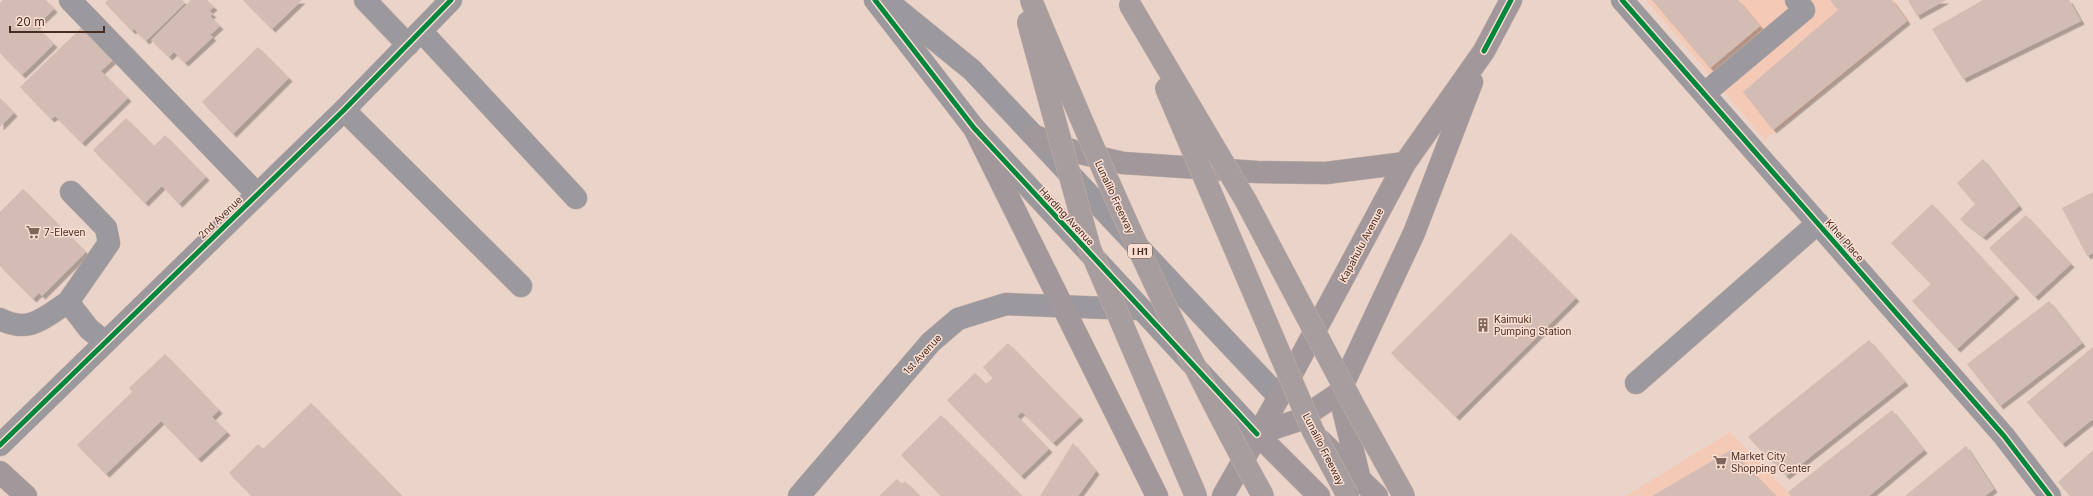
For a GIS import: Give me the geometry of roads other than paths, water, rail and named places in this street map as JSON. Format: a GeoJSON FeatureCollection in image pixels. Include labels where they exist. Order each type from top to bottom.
{"type":"FeatureCollection","features":[{"type":"Feature","properties":{"kind":"highway"},"geometry":{"type":"LineString","coordinates":[[1022,0],[1090,249],[1196,496]]}},
{"type":"Feature","properties":{"kind":"highway","name":"Lunalilo Freeway"},"geometry":{"type":"LineString","coordinates":[[1031,0],[1088,139],[1180,338],[1263,496]]}},
{"type":"Feature","properties":{"kind":"highway","name":"Lunalilo Freeway"},"geometry":{"type":"LineString","coordinates":[[1354,488],[1313,431],[1130,5],[1246,201],[1354,406],[1404,496]]}},
{"type":"Feature","properties":{"kind":"main road","name":"Kapahulu Avenue"},"geometry":{"type":"LineString","coordinates":[[1223,496],[1279,397],[1406,163],[1484,51],[1511,0]]}},
{"type":"Feature","properties":{"kind":"main road"},"geometry":{"type":"LineString","coordinates":[[1257,434],[1299,420],[1339,393],[1414,233],[1484,51]]}},
{"type":"Feature","properties":{"kind":"main road"},"geometry":{"type":"LineString","coordinates":[[974,128],[1157,496]]}},
{"type":"Feature","properties":{"kind":"main road"},"geometry":{"type":"LineString","coordinates":[[1035,136],[1076,152],[1123,163],[1163,166],[1257,172],[1326,173],[1406,163]]}},
{"type":"Feature","properties":{"kind":"main road"},"geometry":{"type":"LineString","coordinates":[[1339,393],[1354,488]]}},
{"type":"Feature","properties":{"kind":"main road"},"geometry":{"type":"LineString","coordinates":[[1279,397],[1354,488],[1377,496]]}},
{"type":"Feature","properties":{"kind":"main road","name":"Harding Avenue"},"geometry":{"type":"LineString","coordinates":[[1257,434],[1319,496]]}},
{"type":"Feature","properties":{"kind":"main road"},"geometry":{"type":"LineString","coordinates":[[0,472],[26,496]]}},
{"type":"Feature","properties":{"kind":"street"},"geometry":{"type":"LineString","coordinates":[[70,0],[257,194]]}},
{"type":"Feature","properties":{"kind":"street"},"geometry":{"type":"LineString","coordinates":[[365,0],[414,38],[576,198]]}},
{"type":"Feature","properties":{"kind":"street","name":"2nd Avenue"},"geometry":{"type":"LineString","coordinates":[[0,445],[344,110],[451,0]]}},
{"type":"Feature","properties":{"kind":"street","name":"Harding Avenue"},"geometry":{"type":"LineString","coordinates":[[875,0],[974,128],[1257,434]]}},
{"type":"Feature","properties":{"kind":"street"},"geometry":{"type":"LineString","coordinates":[[886,0],[972,70],[1279,397]]}},
{"type":"Feature","properties":{"kind":"street","name":"Kihei Place"},"geometry":{"type":"LineString","coordinates":[[1622,0],[2004,436],[2050,496]]}},
{"type":"Feature","properties":{"kind":"street"},"geometry":{"type":"LineString","coordinates":[[1705,93],[1804,10],[1796,0]]}},
{"type":"Feature","properties":{"kind":"street"},"geometry":{"type":"LineString","coordinates":[[344,110],[522,286]]}},
{"type":"Feature","properties":{"kind":"street"},"geometry":{"type":"LineString","coordinates":[[0,319],[24,326],[42,320],[68,302],[109,243],[106,228],[71,192]]}},
{"type":"Feature","properties":{"kind":"street"},"geometry":{"type":"LineString","coordinates":[[1636,383],[1818,223]]}},
{"type":"Feature","properties":{"kind":"street"},"geometry":{"type":"LineString","coordinates":[[68,302],[89,329],[105,342]]}},
{"type":"Feature","properties":{"kind":"street","name":"1st Avenue"},"geometry":{"type":"LineString","coordinates":[[799,496],[931,342],[958,319],[1006,304],[1141,309]]}},
{"type":"Feature","properties":{"kind":"place","name":"7-Eleven"},"geometry":{"type":"Point","coordinates":[33,232]}},
{"type":"Feature","properties":{"kind":"place","name":"Kaimuki Pumping Station"},"geometry":{"type":"Point","coordinates":[1483,325]}},
{"type":"Feature","properties":{"kind":"place","name":"Market City Shopping Center"},"geometry":{"type":"Point","coordinates":[1720,462]}}]}
